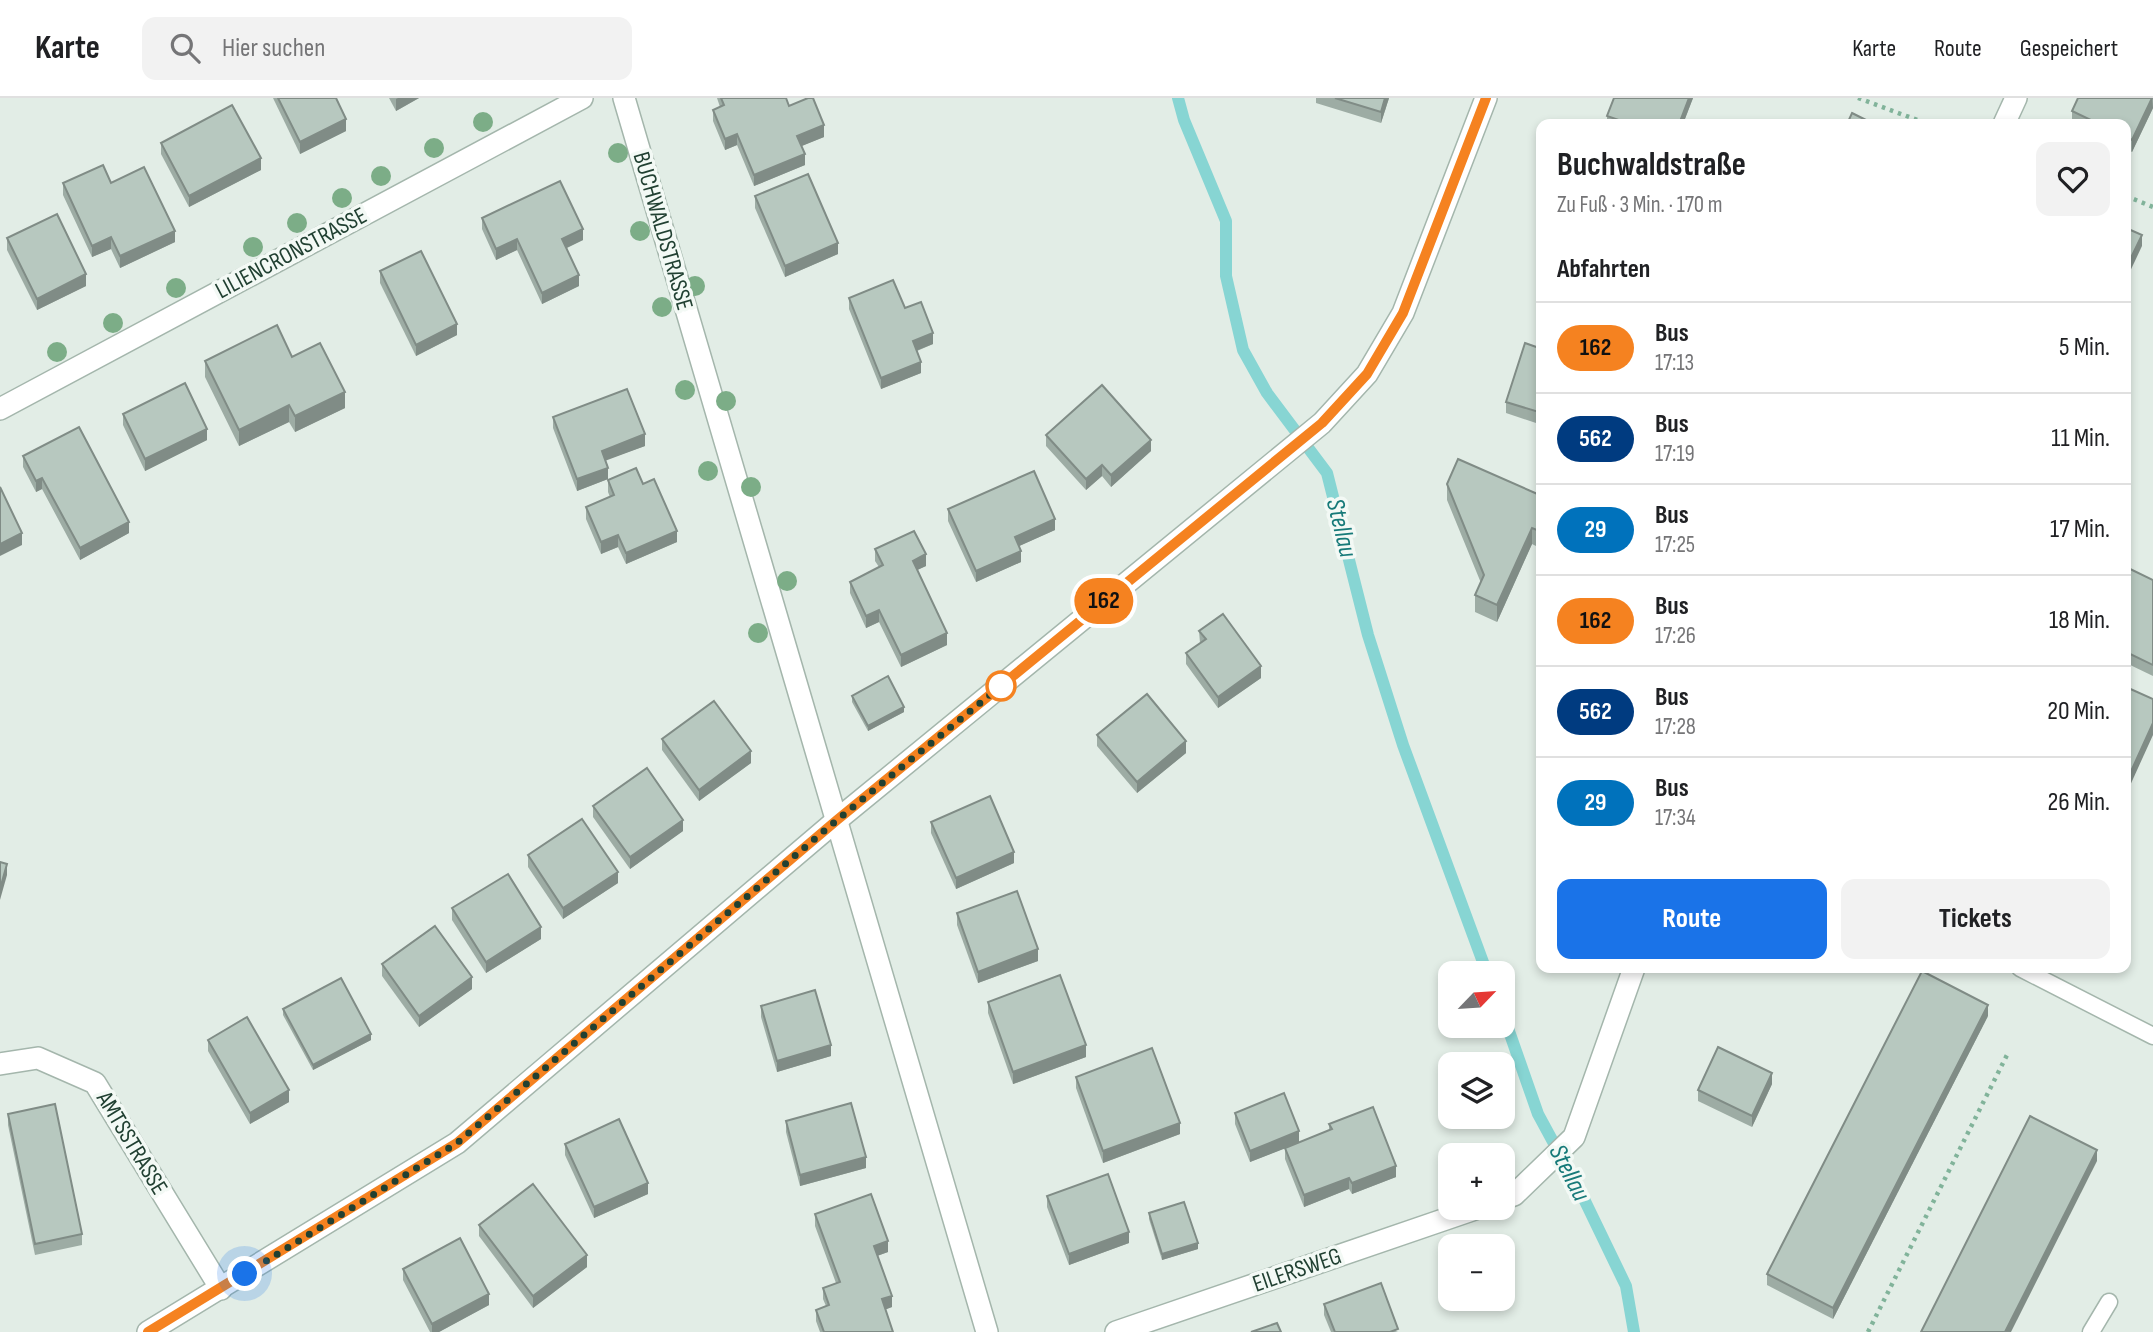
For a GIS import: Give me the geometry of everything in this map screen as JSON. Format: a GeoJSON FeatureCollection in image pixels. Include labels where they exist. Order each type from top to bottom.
{"type":"FeatureCollection","features":[{"type":"Feature","properties":{"kind":"street","name":"LILIENCRONSTRASSE"},"geometry":{"type":"LineString","coordinates":[[0,409],[582,98]]}},
{"type":"Feature","properties":{"kind":"street","name":"BUCHWALDSTRASSE"},"geometry":{"type":"LineString","coordinates":[[624,98],[987,1332]]}},
{"type":"Feature","properties":{"kind":"street"},"geometry":{"type":"LineString","coordinates":[[148,1332],[457,1143],[837,820],[1322,423],[1367,374],[1403,313],[1486,98]]}},
{"type":"Feature","properties":{"kind":"street"},"geometry":{"type":"LineString","coordinates":[[2006,119],[2017,98]]}},
{"type":"Feature","properties":{"kind":"street"},"geometry":{"type":"LineString","coordinates":[[1515,1191],[1574,1137],[1632,973]]}},
{"type":"Feature","properties":{"kind":"street","name":"AMTSSTRASSE"},"geometry":{"type":"LineString","coordinates":[[0,1064],[38,1058],[95,1083],[221,1289]]}},
{"type":"Feature","properties":{"kind":"street","name":"EILERSWEG"},"geometry":{"type":"LineString","coordinates":[[1116,1332],[1443,1220]]}},
{"type":"Feature","properties":{"kind":"lane"},"geometry":{"type":"LineString","coordinates":[[2030,973],[2153,1036]]}},
{"type":"Feature","properties":{"kind":"lane"},"geometry":{"type":"LineString","coordinates":[[2091,1332],[2109,1302]]}},
{"type":"Feature","properties":{"kind":"path"},"geometry":{"type":"LineString","coordinates":[[1858,98],[1915,119]]}},
{"type":"Feature","properties":{"kind":"path"},"geometry":{"type":"LineString","coordinates":[[2131,198],[2153,207]]}},
{"type":"Feature","properties":{"kind":"path"},"geometry":{"type":"LineString","coordinates":[[1868,1332],[2008,1053]]}},
{"type":"Feature","properties":{"kind":"building"},"geometry":{"type":"Polygon","coordinates":[[[278,98],[336,98],[346,119],[300,142],[278,98]]]}},
{"type":"Feature","properties":{"kind":"building"},"geometry":{"type":"Polygon","coordinates":[[[721,98],[786,98],[789,106],[813,98],[824,125],[797,136],[805,154],[754,175],[737,134],[725,139],[713,110],[724,105],[721,98]]]}},
{"type":"Feature","properties":{"kind":"building"},"geometry":{"type":"Polygon","coordinates":[[[1335,98],[1385,98],[1381,112],[1335,98]]]}},
{"type":"Feature","properties":{"kind":"building"},"geometry":{"type":"Polygon","coordinates":[[[1614,98],[1689,98],[1681,119],[1616,119],[1607,116],[1614,98]]]}},
{"type":"Feature","properties":{"kind":"building"},"geometry":{"type":"Polygon","coordinates":[[[2078,98],[2152,98],[2132,140],[2131,119],[2089,119],[2072,111],[2078,98]]]}},
{"type":"Feature","properties":{"kind":"building"},"geometry":{"type":"Polygon","coordinates":[[[232,105],[261,158],[189,196],[161,143],[232,105]]]}},
{"type":"Feature","properties":{"kind":"building"},"geometry":{"type":"Polygon","coordinates":[[[1852,113],[1864,119],[1849,119],[1852,113]]]}},
{"type":"Feature","properties":{"kind":"building"},"geometry":{"type":"Polygon","coordinates":[[[103,165],[111,183],[144,167],[175,231],[120,256],[111,237],[92,246],[63,183],[103,165]]]}},
{"type":"Feature","properties":{"kind":"building"},"geometry":{"type":"Polygon","coordinates":[[[808,174],[838,243],[785,266],[755,196],[808,174]]]}},
{"type":"Feature","properties":{"kind":"building"},"geometry":{"type":"Polygon","coordinates":[[[560,181],[583,229],[562,239],[579,275],[542,293],[517,239],[496,249],[482,218],[560,181]]]}},
{"type":"Feature","properties":{"kind":"building"},"geometry":{"type":"Polygon","coordinates":[[[57,214],[86,274],[37,299],[7,238],[57,214]]]}},
{"type":"Feature","properties":{"kind":"building"},"geometry":{"type":"Polygon","coordinates":[[[2131,230],[2142,235],[2131,258],[2131,230]]]}},
{"type":"Feature","properties":{"kind":"building"},"geometry":{"type":"Polygon","coordinates":[[[421,251],[457,324],[416,345],[380,271],[421,251]]]}},
{"type":"Feature","properties":{"kind":"building"},"geometry":{"type":"Polygon","coordinates":[[[893,280],[905,308],[921,302],[933,333],[913,341],[921,362],[881,378],[849,298],[893,280]]]}},
{"type":"Feature","properties":{"kind":"building"},"geometry":{"type":"Polygon","coordinates":[[[277,325],[292,357],[320,343],[345,392],[295,416],[289,405],[239,430],[205,361],[277,325]]]}},
{"type":"Feature","properties":{"kind":"building"},"geometry":{"type":"Polygon","coordinates":[[[1525,343],[1536,347],[1536,411],[1506,402],[1525,343]]]}},
{"type":"Feature","properties":{"kind":"building"},"geometry":{"type":"Polygon","coordinates":[[[185,383],[207,429],[145,459],[123,414],[185,383]]]}},
{"type":"Feature","properties":{"kind":"building"},"geometry":{"type":"Polygon","coordinates":[[[1102,385],[1151,440],[1111,475],[1102,465],[1086,479],[1046,435],[1102,385]]]}},
{"type":"Feature","properties":{"kind":"building"},"geometry":{"type":"Polygon","coordinates":[[[627,389],[645,434],[602,451],[608,468],[577,479],[553,417],[627,389]]]}},
{"type":"Feature","properties":{"kind":"building"},"geometry":{"type":"Polygon","coordinates":[[[79,427],[129,522],[80,548],[42,478],[36,481],[23,456],[79,427]]]}},
{"type":"Feature","properties":{"kind":"building"},"geometry":{"type":"Polygon","coordinates":[[[1458,459],[1536,493],[1536,530],[1532,528],[1497,605],[1475,595],[1484,575],[1447,484],[1458,459]]]}},
{"type":"Feature","properties":{"kind":"building"},"geometry":{"type":"Polygon","coordinates":[[[636,468],[643,484],[654,479],[677,531],[626,553],[618,535],[601,542],[586,507],[614,495],[608,480],[636,468]]]}},
{"type":"Feature","properties":{"kind":"building"},"geometry":{"type":"Polygon","coordinates":[[[1034,471],[1055,519],[1015,537],[1021,551],[976,571],[948,509],[1034,471]]]}},
{"type":"Feature","properties":{"kind":"building"},"geometry":{"type":"Polygon","coordinates":[[[0,487],[22,533],[0,544],[0,487]]]}},
{"type":"Feature","properties":{"kind":"building"},"geometry":{"type":"Polygon","coordinates":[[[914,531],[926,554],[913,561],[947,633],[901,655],[879,610],[866,616],[850,582],[883,565],[875,549],[914,531]]]}},
{"type":"Feature","properties":{"kind":"building"},"geometry":{"type":"Polygon","coordinates":[[[2131,569],[2153,580],[2153,665],[2131,654],[2131,569]]]}},
{"type":"Feature","properties":{"kind":"building"},"geometry":{"type":"Polygon","coordinates":[[[1223,614],[1261,666],[1218,697],[1186,653],[1206,639],[1199,631],[1223,614]]]}},
{"type":"Feature","properties":{"kind":"building"},"geometry":{"type":"Polygon","coordinates":[[[888,676],[904,707],[868,726],[852,696],[888,676]]]}},
{"type":"Feature","properties":{"kind":"building"},"geometry":{"type":"Polygon","coordinates":[[[2131,689],[2153,699],[2153,723],[2131,771],[2131,689]]]}},
{"type":"Feature","properties":{"kind":"building"},"geometry":{"type":"Polygon","coordinates":[[[1147,694],[1186,741],[1137,782],[1097,735],[1147,694]]]}},
{"type":"Feature","properties":{"kind":"building"},"geometry":{"type":"Polygon","coordinates":[[[714,701],[751,751],[699,790],[662,739],[714,701]]]}},
{"type":"Feature","properties":{"kind":"building"},"geometry":{"type":"Polygon","coordinates":[[[647,768],[683,820],[630,857],[593,806],[647,768]]]}},
{"type":"Feature","properties":{"kind":"building"},"geometry":{"type":"Polygon","coordinates":[[[990,796],[1014,852],[956,878],[931,822],[990,796]]]}},
{"type":"Feature","properties":{"kind":"building"},"geometry":{"type":"Polygon","coordinates":[[[582,819],[618,872],[563,908],[528,855],[582,819]]]}},
{"type":"Feature","properties":{"kind":"building"},"geometry":{"type":"Polygon","coordinates":[[[0,862],[7,864],[0,889],[0,862]]]}},
{"type":"Feature","properties":{"kind":"building"},"geometry":{"type":"Polygon","coordinates":[[[508,874],[541,927],[486,962],[452,908],[508,874]]]}},
{"type":"Feature","properties":{"kind":"building"},"geometry":{"type":"Polygon","coordinates":[[[1017,891],[1038,949],[978,972],[957,913],[1017,891]]]}},
{"type":"Feature","properties":{"kind":"building"},"geometry":{"type":"Polygon","coordinates":[[[435,926],[472,977],[419,1016],[382,964],[435,926]]]}},
{"type":"Feature","properties":{"kind":"building"},"geometry":{"type":"Polygon","coordinates":[[[1921,973],[1926,973],[1988,1005],[1833,1308],[1767,1274],[1921,973]]]}},
{"type":"Feature","properties":{"kind":"building"},"geometry":{"type":"Polygon","coordinates":[[[1060,975],[1086,1045],[1013,1072],[988,1002],[1060,975]]]}},
{"type":"Feature","properties":{"kind":"building"},"geometry":{"type":"Polygon","coordinates":[[[341,978],[371,1034],[313,1065],[283,1009],[341,978]]]}},
{"type":"Feature","properties":{"kind":"building"},"geometry":{"type":"Polygon","coordinates":[[[815,990],[831,1045],[777,1061],[761,1006],[815,990]]]}},
{"type":"Feature","properties":{"kind":"building"},"geometry":{"type":"Polygon","coordinates":[[[247,1017],[289,1090],[250,1113],[208,1040],[247,1017]]]}},
{"type":"Feature","properties":{"kind":"building"},"geometry":{"type":"Polygon","coordinates":[[[1718,1047],[1772,1073],[1752,1116],[1698,1090],[1718,1047]]]}},
{"type":"Feature","properties":{"kind":"building"},"geometry":{"type":"Polygon","coordinates":[[[1152,1048],[1180,1123],[1103,1151],[1076,1077],[1152,1048]]]}},
{"type":"Feature","properties":{"kind":"building"},"geometry":{"type":"Polygon","coordinates":[[[1284,1093],[1299,1131],[1250,1151],[1235,1113],[1284,1093]]]}},
{"type":"Feature","properties":{"kind":"building"},"geometry":{"type":"Polygon","coordinates":[[[851,1103],[866,1157],[800,1175],[786,1121],[851,1103]]]}},
{"type":"Feature","properties":{"kind":"building"},"geometry":{"type":"Polygon","coordinates":[[[55,1104],[82,1234],[35,1244],[8,1114],[55,1104]]]}},
{"type":"Feature","properties":{"kind":"building"},"geometry":{"type":"Polygon","coordinates":[[[1373,1107],[1396,1166],[1352,1183],[1349,1178],[1304,1195],[1285,1148],[1332,1129],[1329,1124],[1373,1107]]]}},
{"type":"Feature","properties":{"kind":"building"},"geometry":{"type":"Polygon","coordinates":[[[2030,1116],[2097,1150],[2005,1332],[1921,1332],[2030,1116]]]}},
{"type":"Feature","properties":{"kind":"building"},"geometry":{"type":"Polygon","coordinates":[[[619,1119],[648,1183],[594,1207],[565,1144],[619,1119]]]}},
{"type":"Feature","properties":{"kind":"building"},"geometry":{"type":"Polygon","coordinates":[[[1108,1174],[1129,1232],[1069,1254],[1047,1196],[1108,1174]]]}},
{"type":"Feature","properties":{"kind":"building"},"geometry":{"type":"Polygon","coordinates":[[[533,1184],[587,1255],[533,1296],[479,1225],[533,1184]]]}},
{"type":"Feature","properties":{"kind":"building"},"geometry":{"type":"Polygon","coordinates":[[[871,1194],[888,1241],[874,1246],[892,1296],[882,1299],[893,1332],[824,1332],[816,1310],[829,1305],[823,1288],[840,1282],[815,1214],[871,1194]]]}},
{"type":"Feature","properties":{"kind":"building"},"geometry":{"type":"Polygon","coordinates":[[[1184,1202],[1198,1243],[1162,1254],[1149,1213],[1184,1202]]]}},
{"type":"Feature","properties":{"kind":"building"},"geometry":{"type":"Polygon","coordinates":[[[460,1238],[489,1294],[432,1324],[403,1269],[460,1238]]]}},
{"type":"Feature","properties":{"kind":"building"},"geometry":{"type":"Polygon","coordinates":[[[1381,1283],[1398,1329],[1390,1332],[1335,1332],[1324,1304],[1381,1283]]]}},
{"type":"Feature","properties":{"kind":"building"},"geometry":{"type":"Polygon","coordinates":[[[1277,1323],[1281,1332],[1251,1332],[1277,1323]]]}},
{"type":"Feature","properties":{"kind":"waterway","name":"Stellau"},"geometry":{"type":"LineString","coordinates":[[1178,98],[1184,120],[1226,221],[1226,276],[1243,350],[1267,393],[1327,473],[1368,635],[1403,745],[1483,961]]}},
{"type":"Feature","properties":{"kind":"waterway","name":"Stellau"},"geometry":{"type":"LineString","coordinates":[[1511,1038],[1538,1114],[1584,1199],[1626,1286],[1634,1332]]}},
{"type":"Feature","properties":{"kind":"bus line","name":"162"},"geometry":{"type":"LineString","coordinates":[[148,1332],[457,1143],[837,820],[1322,423],[1367,374],[1403,313],[1486,98]]}},
{"type":"Feature","properties":{"kind":"route"},"geometry":{"type":"LineString","coordinates":[[245,1274],[457,1143],[837,820],[1001,686]]}}]}
